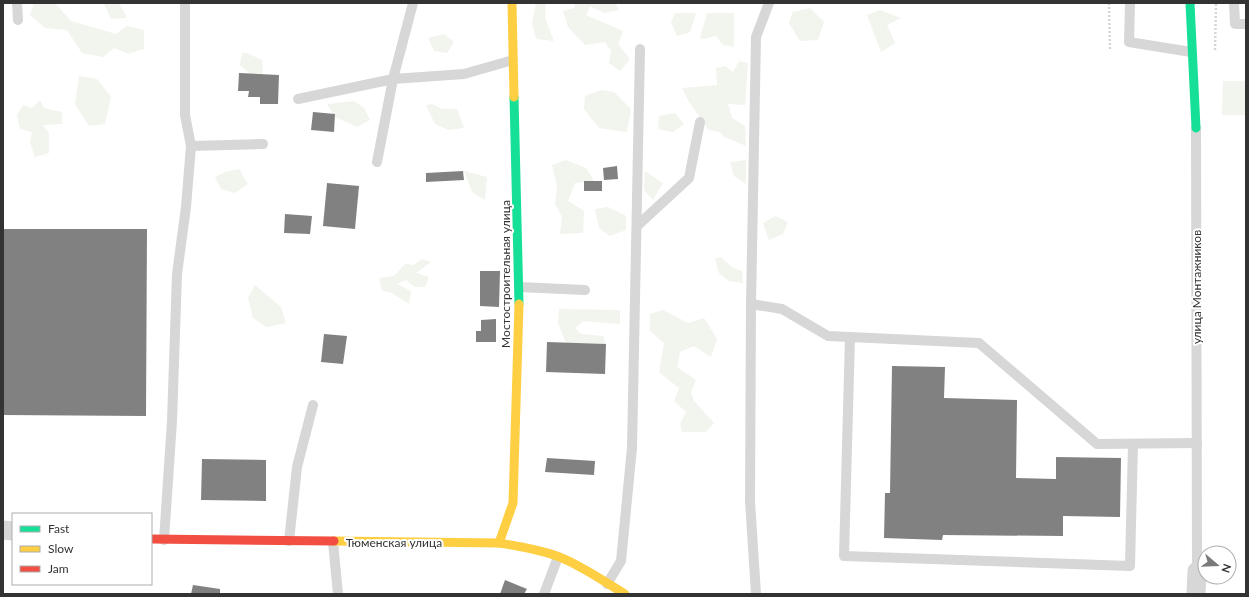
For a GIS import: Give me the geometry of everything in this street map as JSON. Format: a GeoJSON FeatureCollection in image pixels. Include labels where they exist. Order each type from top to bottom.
{"type":"FeatureCollection","features":[{"type":"Feature","properties":{"kind":"street","name":"Мостостроительная улица"},"geometry":{"type":"LineString","coordinates":[[499,543],[513,503],[520,287],[512,3]]}},
{"type":"Feature","properties":{"kind":"street","name":"улица Монтажников"},"geometry":{"type":"LineString","coordinates":[[1190,3],[1191,52],[1196,128]]}},
{"type":"Feature","properties":{"kind":"street","name":"Тюменская улица"},"geometry":{"type":"LineString","coordinates":[[152,539],[499,543],[532,548],[558,557],[586,570],[625,594]]}},
{"type":"Feature","properties":{"kind":"street"},"geometry":{"type":"LineString","coordinates":[[1196,594],[1197,571]]}},
{"type":"Feature","properties":{"kind":"lane"},"geometry":{"type":"LineString","coordinates":[[16,3],[18,20]]}},
{"type":"Feature","properties":{"kind":"lane"},"geometry":{"type":"LineString","coordinates":[[164,540],[172,421],[177,274],[186,207],[191,146],[185,115],[185,3]]}},
{"type":"Feature","properties":{"kind":"lane"},"geometry":{"type":"LineString","coordinates":[[377,162],[393,79],[413,3]]}},
{"type":"Feature","properties":{"kind":"lane"},"geometry":{"type":"LineString","coordinates":[[756,594],[750,501],[751,304],[756,37],[768,3]]}},
{"type":"Feature","properties":{"kind":"lane"},"geometry":{"type":"LineString","coordinates":[[1130,3],[1129,42],[1191,52]]}},
{"type":"Feature","properties":{"kind":"lane"},"geometry":{"type":"LineString","coordinates":[[1234,3],[1234,24],[1246,24]]}},
{"type":"Feature","properties":{"kind":"lane"},"geometry":{"type":"LineString","coordinates":[[607,584],[621,561],[632,448],[640,49]]}},
{"type":"Feature","properties":{"kind":"lane"},"geometry":{"type":"LineString","coordinates":[[298,99],[393,79],[464,74],[513,60]]}},
{"type":"Feature","properties":{"kind":"lane"},"geometry":{"type":"LineString","coordinates":[[637,226],[689,178],[700,122]]}},
{"type":"Feature","properties":{"kind":"lane","name":"улица Монтажников"},"geometry":{"type":"LineString","coordinates":[[1196,128],[1197,545]]}},
{"type":"Feature","properties":{"kind":"lane"},"geometry":{"type":"LineString","coordinates":[[191,146],[263,144]]}},
{"type":"Feature","properties":{"kind":"lane"},"geometry":{"type":"LineString","coordinates":[[520,287],[585,290]]}},
{"type":"Feature","properties":{"kind":"lane"},"geometry":{"type":"LineString","coordinates":[[751,304],[782,309],[828,336],[979,343],[1097,444],[1197,444]]}},
{"type":"Feature","properties":{"kind":"lane"},"geometry":{"type":"LineString","coordinates":[[850,337],[844,556],[1130,566],[1133,444]]}},
{"type":"Feature","properties":{"kind":"lane"},"geometry":{"type":"LineString","coordinates":[[289,541],[297,467],[313,405]]}},
{"type":"Feature","properties":{"kind":"lane"},"geometry":{"type":"LineString","coordinates":[[333,542],[338,594]]}},
{"type":"Feature","properties":{"kind":"lane"},"geometry":{"type":"LineString","coordinates":[[544,594],[558,557]]}},
{"type":"Feature","properties":{"kind":"path"},"geometry":{"type":"LineString","coordinates":[[1109,3],[1110,50]]}},
{"type":"Feature","properties":{"kind":"shaded area"},"geometry":{"type":"Polygon","coordinates":[[[34,3],[55,3],[71,21],[116,34],[127,26],[144,30],[144,49],[128,54],[114,48],[103,57],[82,53],[67,30],[45,28],[30,15],[34,3]]]}},
{"type":"Feature","properties":{"kind":"shaded area"},"geometry":{"type":"Polygon","coordinates":[[[99,3],[119,3],[127,18],[111,19],[104,4],[99,3]]]}},
{"type":"Feature","properties":{"kind":"shaded area"},"geometry":{"type":"Polygon","coordinates":[[[536,3],[546,3],[545,18],[554,41],[536,39],[532,24],[536,3]]]}},
{"type":"Feature","properties":{"kind":"shaded area"},"geometry":{"type":"Polygon","coordinates":[[[576,3],[615,3],[619,10],[604,13],[590,6],[586,15],[623,31],[618,44],[630,59],[620,71],[609,63],[611,51],[605,42],[585,45],[568,27],[563,11],[574,8],[576,3]]]}},
{"type":"Feature","properties":{"kind":"shaded area"},"geometry":{"type":"Polygon","coordinates":[[[810,8],[824,22],[818,40],[800,41],[789,23],[793,12],[810,8]]]}},
{"type":"Feature","properties":{"kind":"shaded area"},"geometry":{"type":"Polygon","coordinates":[[[880,10],[901,18],[887,25],[895,43],[881,52],[867,15],[880,10]]]}},
{"type":"Feature","properties":{"kind":"shaded area"},"geometry":{"type":"Polygon","coordinates":[[[675,13],[696,13],[690,32],[677,36],[671,22],[675,13]]]}},
{"type":"Feature","properties":{"kind":"shaded area"},"geometry":{"type":"Polygon","coordinates":[[[707,13],[734,13],[734,47],[723,45],[716,36],[704,39],[700,38],[707,13]]]}},
{"type":"Feature","properties":{"kind":"shaded area"},"geometry":{"type":"Polygon","coordinates":[[[444,34],[454,42],[447,53],[434,51],[428,38],[444,34]]]}},
{"type":"Feature","properties":{"kind":"shaded area"},"geometry":{"type":"Polygon","coordinates":[[[242,53],[247,53],[262,60],[263,74],[249,73],[240,65],[242,53]]]}},
{"type":"Feature","properties":{"kind":"shaded area"},"geometry":{"type":"Polygon","coordinates":[[[739,61],[748,63],[745,105],[728,104],[732,118],[745,126],[746,146],[724,137],[720,132],[709,130],[689,102],[682,88],[717,85],[716,68],[725,66],[733,72],[739,61]]]}},
{"type":"Feature","properties":{"kind":"shaded area"},"geometry":{"type":"Polygon","coordinates":[[[79,76],[97,79],[111,97],[105,124],[89,126],[75,104],[79,76]]]}},
{"type":"Feature","properties":{"kind":"shaded area"},"geometry":{"type":"Polygon","coordinates":[[[1223,81],[1246,81],[1246,115],[1222,115],[1223,81]]]}},
{"type":"Feature","properties":{"kind":"shaded area"},"geometry":{"type":"Polygon","coordinates":[[[602,90],[614,92],[631,109],[627,132],[599,128],[584,109],[585,96],[602,90]]]}},
{"type":"Feature","properties":{"kind":"shaded area"},"geometry":{"type":"Polygon","coordinates":[[[40,100],[44,108],[62,112],[62,124],[43,125],[49,133],[49,153],[35,157],[30,142],[32,132],[20,129],[17,115],[23,105],[32,108],[40,100]]]}},
{"type":"Feature","properties":{"kind":"shaded area"},"geometry":{"type":"Polygon","coordinates":[[[354,101],[364,108],[370,120],[357,127],[335,117],[327,104],[354,101]]]}},
{"type":"Feature","properties":{"kind":"shaded area"},"geometry":{"type":"Polygon","coordinates":[[[432,104],[442,109],[457,109],[464,128],[449,130],[435,124],[426,105],[432,104]]]}},
{"type":"Feature","properties":{"kind":"shaded area"},"geometry":{"type":"Polygon","coordinates":[[[675,113],[684,124],[673,132],[658,129],[659,116],[675,113]]]}},
{"type":"Feature","properties":{"kind":"shaded area"},"geometry":{"type":"Polygon","coordinates":[[[566,160],[586,168],[594,181],[575,183],[568,201],[584,211],[583,233],[560,234],[562,217],[555,204],[557,186],[552,165],[566,160]]]}},
{"type":"Feature","properties":{"kind":"shaded area"},"geometry":{"type":"Polygon","coordinates":[[[746,160],[746,184],[734,176],[730,162],[746,160]]]}},
{"type":"Feature","properties":{"kind":"shaded area"},"geometry":{"type":"Polygon","coordinates":[[[239,169],[248,184],[235,193],[221,189],[215,177],[225,172],[239,169]]]}},
{"type":"Feature","properties":{"kind":"shaded area"},"geometry":{"type":"Polygon","coordinates":[[[464,171],[487,177],[485,200],[472,192],[464,171]]]}},
{"type":"Feature","properties":{"kind":"shaded area"},"geometry":{"type":"Polygon","coordinates":[[[645,171],[663,183],[653,200],[644,190],[645,171]]]}},
{"type":"Feature","properties":{"kind":"shaded area"},"geometry":{"type":"Polygon","coordinates":[[[608,207],[626,216],[626,230],[610,236],[599,228],[595,209],[608,207]]]}},
{"type":"Feature","properties":{"kind":"shaded area"},"geometry":{"type":"Polygon","coordinates":[[[775,216],[788,222],[783,234],[769,240],[763,223],[775,216]]]}},
{"type":"Feature","properties":{"kind":"shaded area"},"geometry":{"type":"Polygon","coordinates":[[[721,257],[732,267],[742,271],[743,283],[729,281],[719,273],[715,259],[721,257]]]}},
{"type":"Feature","properties":{"kind":"shaded area"},"geometry":{"type":"Polygon","coordinates":[[[422,259],[431,262],[416,273],[429,277],[425,287],[415,287],[406,280],[397,284],[411,291],[409,304],[390,292],[382,291],[379,278],[394,276],[405,264],[413,265],[422,259]]]}},
{"type":"Feature","properties":{"kind":"shaded area"},"geometry":{"type":"Polygon","coordinates":[[[255,285],[281,307],[286,323],[266,327],[253,318],[248,298],[255,285]]]}},
{"type":"Feature","properties":{"kind":"shaded area"},"geometry":{"type":"Polygon","coordinates":[[[559,309],[620,310],[620,324],[583,321],[575,328],[581,334],[603,336],[606,344],[566,343],[558,323],[559,309]]]}},
{"type":"Feature","properties":{"kind":"shaded area"},"geometry":{"type":"Polygon","coordinates":[[[663,310],[688,323],[704,318],[717,339],[711,357],[694,346],[680,352],[677,367],[696,380],[691,392],[694,401],[714,423],[706,432],[682,432],[680,424],[686,412],[674,401],[679,388],[659,372],[664,343],[650,331],[650,314],[663,310]]]}},
{"type":"Feature","properties":{"kind":"building"},"geometry":{"type":"Polygon","coordinates":[[[239,73],[279,75],[278,104],[260,104],[260,97],[248,97],[249,91],[238,91],[239,73]]]}},
{"type":"Feature","properties":{"kind":"building"},"geometry":{"type":"Polygon","coordinates":[[[313,112],[335,114],[334,132],[311,130],[313,112]]]}},
{"type":"Feature","properties":{"kind":"building"},"geometry":{"type":"Polygon","coordinates":[[[617,166],[618,179],[604,180],[603,168],[617,166]]]}},
{"type":"Feature","properties":{"kind":"building"},"geometry":{"type":"Polygon","coordinates":[[[463,171],[464,180],[426,182],[426,173],[463,171]]]}},
{"type":"Feature","properties":{"kind":"building"},"geometry":{"type":"Polygon","coordinates":[[[584,181],[602,181],[602,191],[584,191],[584,181]]]}},
{"type":"Feature","properties":{"kind":"building"},"geometry":{"type":"Polygon","coordinates":[[[327,183],[359,186],[355,229],[323,226],[327,183]]]}},
{"type":"Feature","properties":{"kind":"building"},"geometry":{"type":"Polygon","coordinates":[[[285,214],[312,216],[310,234],[284,233],[285,214]]]}},
{"type":"Feature","properties":{"kind":"building"},"geometry":{"type":"Polygon","coordinates":[[[3,229],[147,229],[146,416],[3,415],[3,229]]]}},
{"type":"Feature","properties":{"kind":"building"},"geometry":{"type":"Polygon","coordinates":[[[480,271],[500,271],[499,307],[480,306],[480,271]]]}},
{"type":"Feature","properties":{"kind":"building"},"geometry":{"type":"Polygon","coordinates":[[[496,319],[496,342],[476,342],[476,331],[481,331],[481,320],[496,319]]]}},
{"type":"Feature","properties":{"kind":"building"},"geometry":{"type":"Polygon","coordinates":[[[324,334],[347,336],[343,364],[321,362],[324,334]]]}},
{"type":"Feature","properties":{"kind":"building"},"geometry":{"type":"Polygon","coordinates":[[[547,342],[606,344],[605,374],[546,372],[547,342]]]}},
{"type":"Feature","properties":{"kind":"building"},"geometry":{"type":"Polygon","coordinates":[[[892,366],[945,367],[944,398],[1017,400],[1016,478],[1056,479],[1056,457],[1121,458],[1120,517],[1063,516],[1063,536],[943,535],[942,540],[884,538],[885,493],[890,493],[892,366]]]}},
{"type":"Feature","properties":{"kind":"building"},"geometry":{"type":"Polygon","coordinates":[[[547,458],[595,461],[594,475],[545,472],[547,458]]]}},
{"type":"Feature","properties":{"kind":"building"},"geometry":{"type":"Polygon","coordinates":[[[202,459],[266,460],[266,501],[201,500],[202,459]]]}},
{"type":"Feature","properties":{"kind":"building"},"geometry":{"type":"Polygon","coordinates":[[[505,580],[527,589],[524,594],[500,594],[505,580]]]}},
{"type":"Feature","properties":{"kind":"building"},"geometry":{"type":"Polygon","coordinates":[[[193,585],[220,589],[220,594],[191,594],[193,585]]]}},
{"type":"Feature","properties":{"kind":"traffic: fast"},"geometry":{"type":"LineString","coordinates":[[1190,3],[1196,128]]}},
{"type":"Feature","properties":{"kind":"traffic: fast"},"geometry":{"type":"LineString","coordinates":[[514,97],[519,304]]}},
{"type":"Feature","properties":{"kind":"traffic: slow"},"geometry":{"type":"LineString","coordinates":[[512,3],[514,97]]}},
{"type":"Feature","properties":{"kind":"traffic: slow"},"geometry":{"type":"LineString","coordinates":[[499,543],[513,503],[519,304]]}},
{"type":"Feature","properties":{"kind":"traffic: slow"},"geometry":{"type":"LineString","coordinates":[[334,541],[499,543],[543,551],[566,560],[625,594]]}},
{"type":"Feature","properties":{"kind":"traffic: jam"},"geometry":{"type":"LineString","coordinates":[[152,539],[334,541]]}}]}
